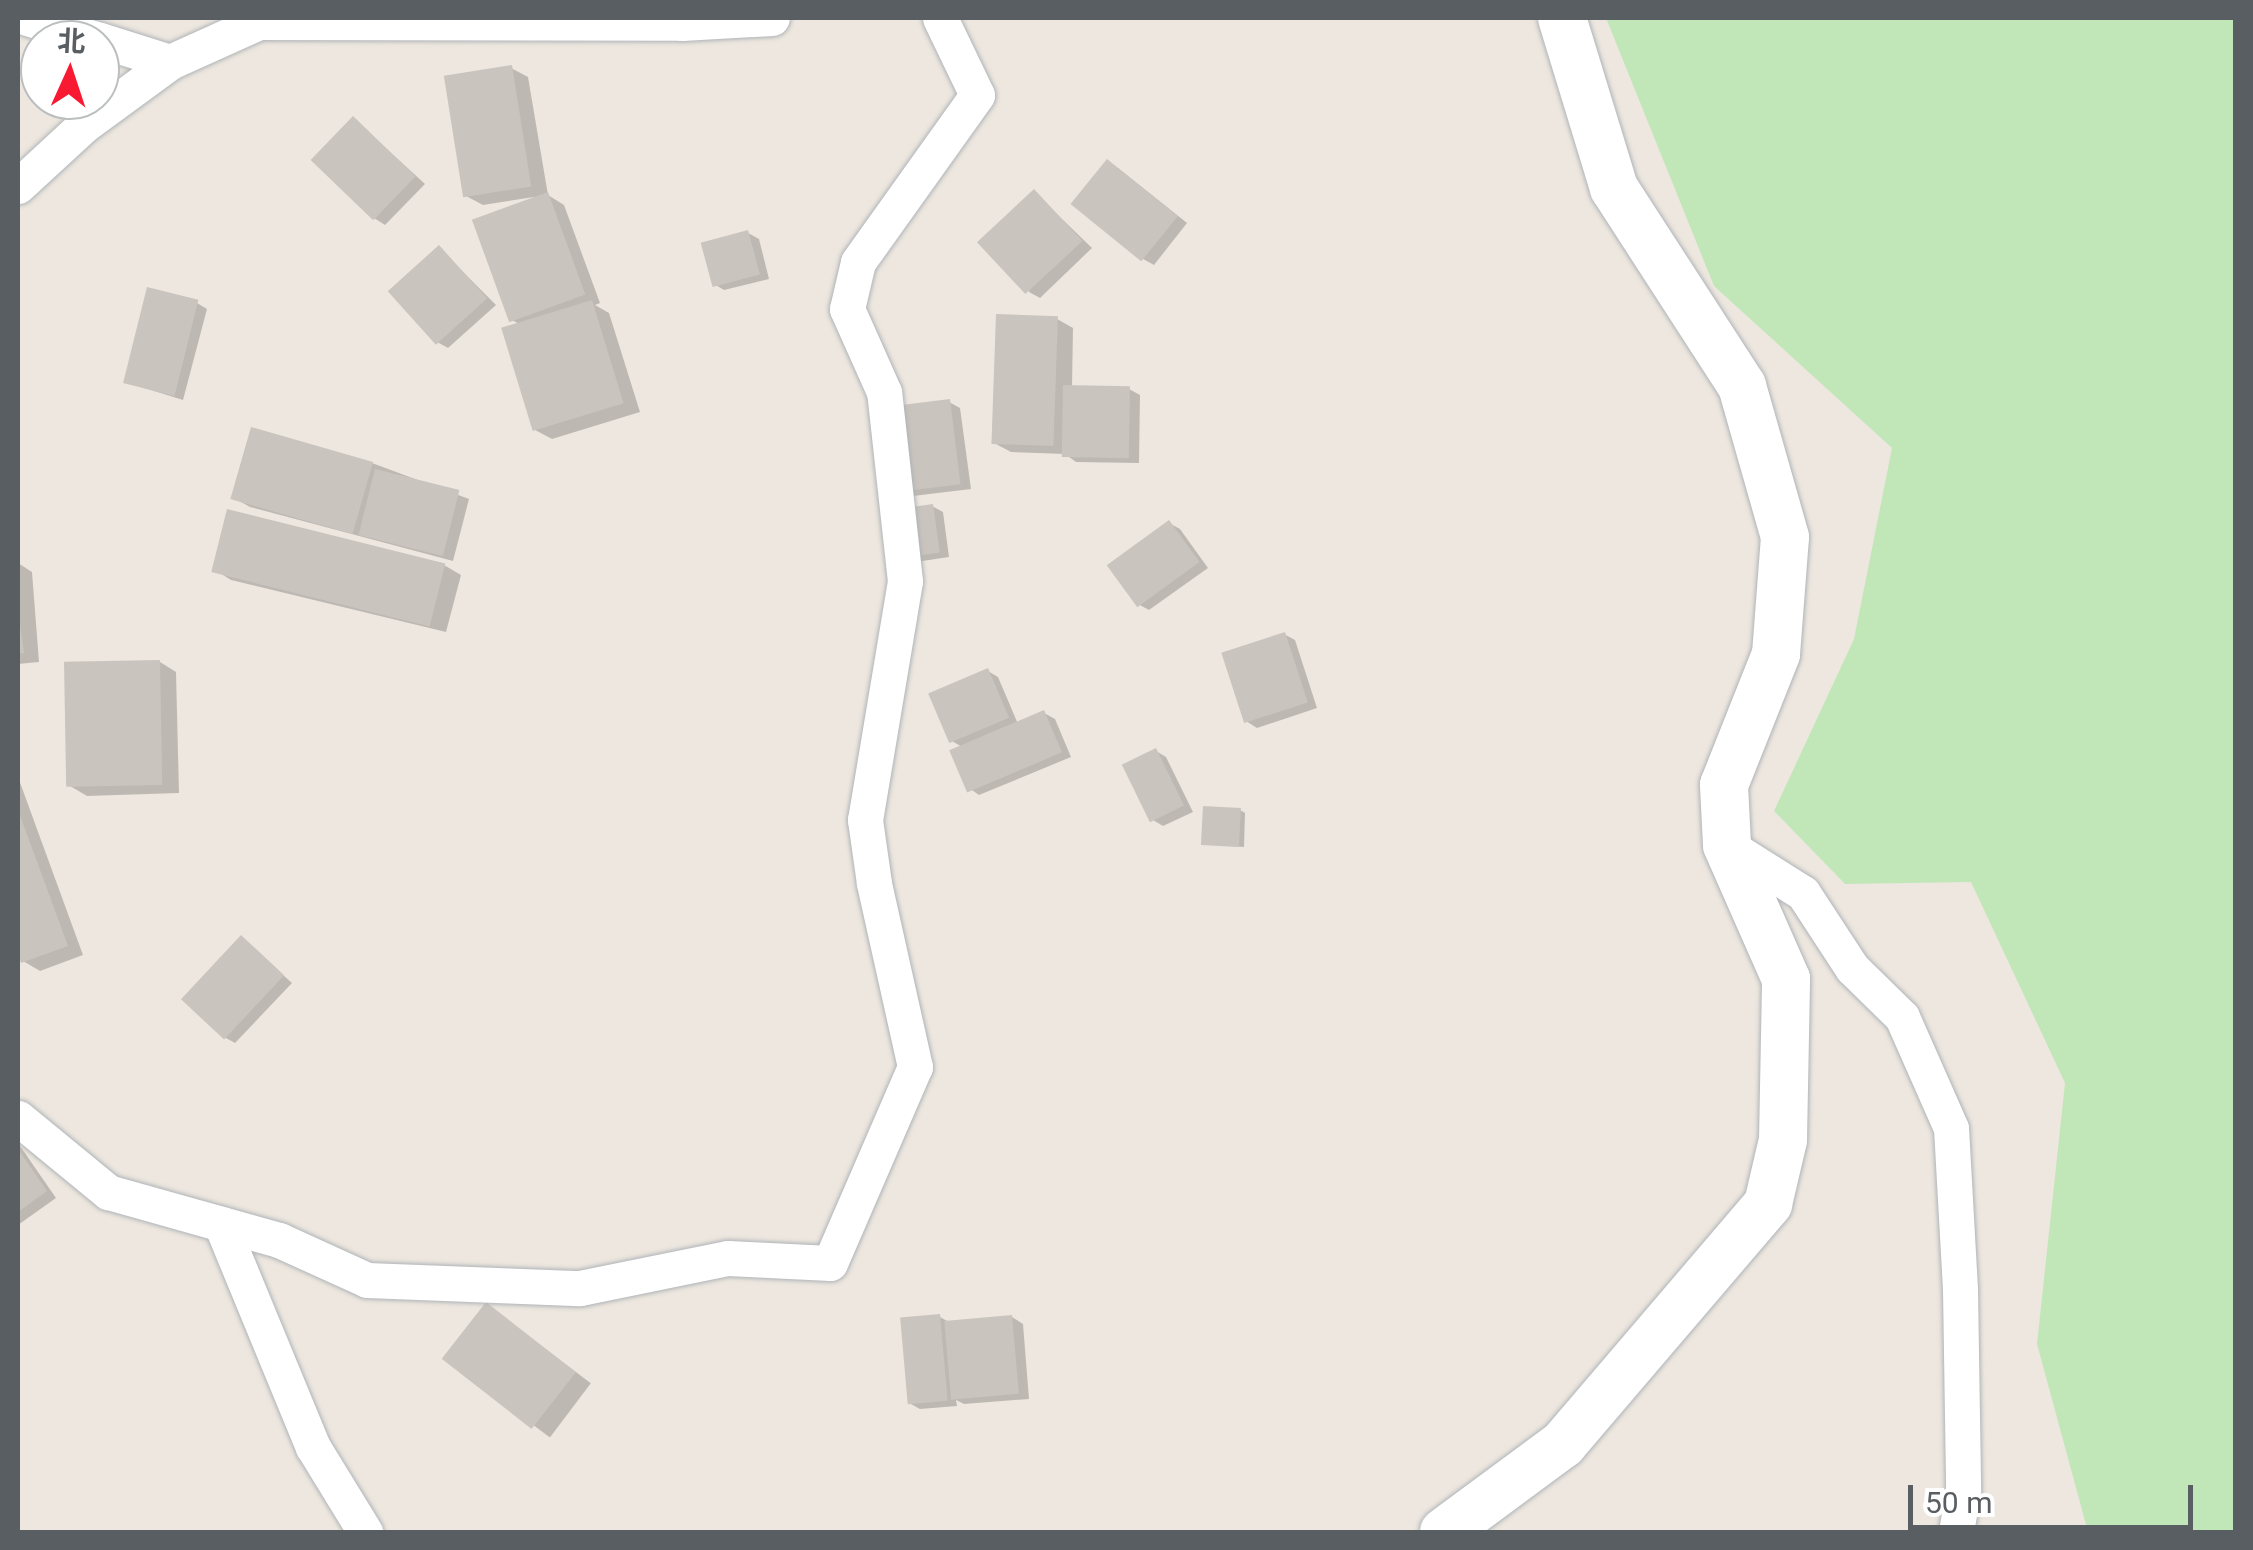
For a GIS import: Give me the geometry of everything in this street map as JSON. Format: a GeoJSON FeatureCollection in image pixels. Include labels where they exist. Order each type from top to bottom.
{"type":"FeatureCollection","features":[{"type":"Feature","properties":{"kind":"street"},"geometry":{"type":"LineString","coordinates":[[18,186],[83,126],[170,62],[259,22],[682,23],[772,18]]}},
{"type":"Feature","properties":{"kind":"street"},"geometry":{"type":"LineString","coordinates":[[18,1118],[108,1192],[279,1240],[367,1280],[580,1288],[728,1258],[830,1263],[915,1067],[874,884],[864,820],[904,580],[884,392],[846,309],[858,262],[978,95],[940,18]]}},
{"type":"Feature","properties":{"kind":"street"},"geometry":{"type":"LineString","coordinates":[[1444,1532],[1564,1444],[1768,1204],[1784,1140],[1786,979],[1727,845],[1724,785],[1776,654],[1785,538],[1742,386],[1614,188],[1562,18]]}},
{"type":"Feature","properties":{"kind":"street"},"geometry":{"type":"LineString","coordinates":[[120,46],[170,62]]}},
{"type":"Feature","properties":{"kind":"street"},"geometry":{"type":"LineString","coordinates":[[1727,845],[1802,893],[1852,968],[1902,1016],[1951,1128],[1960,1289],[1963,1491],[1956,1532]]}},
{"type":"Feature","properties":{"kind":"street"},"geometry":{"type":"LineString","coordinates":[[221,1224],[313,1447],[366,1532]]}},
{"type":"Feature","properties":{"kind":"green space"},"geometry":{"type":"Polygon","coordinates":[[[1606,18],[2235,18],[2235,1532],[2088,1532],[2037,1344],[2065,1083],[1971,882],[1845,884],[1774,811],[1854,639],[1892,448],[1714,286],[1606,18]]]}},
{"type":"Feature","properties":{"kind":"building"},"geometry":{"type":"Polygon","coordinates":[[[512,65],[531,186],[463,197],[444,76],[512,65]]]}},
{"type":"Feature","properties":{"kind":"building"},"geometry":{"type":"Polygon","coordinates":[[[353,116],[416,176],[373,220],[311,160],[353,116]]]}},
{"type":"Feature","properties":{"kind":"building"},"geometry":{"type":"Polygon","coordinates":[[[1107,159],[1178,216],[1141,261],[1070,204],[1107,159]]]}},
{"type":"Feature","properties":{"kind":"building"},"geometry":{"type":"Polygon","coordinates":[[[1034,189],[1082,241],[1025,294],[977,242],[1034,189]]]}},
{"type":"Feature","properties":{"kind":"building"},"geometry":{"type":"Polygon","coordinates":[[[548,192],[585,294],[509,322],[472,220],[548,192]]]}},
{"type":"Feature","properties":{"kind":"building"},"geometry":{"type":"Polygon","coordinates":[[[748,230],[760,274],[713,287],[701,243],[748,230]]]}},
{"type":"Feature","properties":{"kind":"building"},"geometry":{"type":"Polygon","coordinates":[[[439,245],[487,299],[436,345],[388,291],[439,245]]]}},
{"type":"Feature","properties":{"kind":"building"},"geometry":{"type":"Polygon","coordinates":[[[147,287],[198,300],[174,396],[123,383],[147,287]]]}},
{"type":"Feature","properties":{"kind":"building"},"geometry":{"type":"Polygon","coordinates":[[[592,300],[624,403],[533,431],[501,328],[592,300]]]}},
{"type":"Feature","properties":{"kind":"building"},"geometry":{"type":"Polygon","coordinates":[[[996,314],[1058,316],[1053,446],[991,444],[996,314]]]}},
{"type":"Feature","properties":{"kind":"building"},"geometry":{"type":"Polygon","coordinates":[[[1063,385],[1130,386],[1129,458],[1062,457],[1063,385]]]}},
{"type":"Feature","properties":{"kind":"building"},"geometry":{"type":"Polygon","coordinates":[[[950,399],[960,484],[898,492],[887,407],[950,399]]]}},
{"type":"Feature","properties":{"kind":"building"},"geometry":{"type":"Polygon","coordinates":[[[251,427],[373,462],[352,534],[230,499],[251,427]]]}},
{"type":"Feature","properties":{"kind":"building"},"geometry":{"type":"Polygon","coordinates":[[[375,469],[459,490],[443,556],[359,535],[375,469]]]}},
{"type":"Feature","properties":{"kind":"building"},"geometry":{"type":"Polygon","coordinates":[[[933,504],[940,553],[896,559],[889,510],[933,504]]]}},
{"type":"Feature","properties":{"kind":"building"},"geometry":{"type":"Polygon","coordinates":[[[227,509],[445,563],[430,627],[211,572],[227,509]]]}},
{"type":"Feature","properties":{"kind":"building"},"geometry":{"type":"Polygon","coordinates":[[[1169,520],[1200,562],[1137,607],[1107,565],[1169,520]]]}},
{"type":"Feature","properties":{"kind":"building"},"geometry":{"type":"Polygon","coordinates":[[[18,610],[24,653],[18,654],[18,610]]]}},
{"type":"Feature","properties":{"kind":"building"},"geometry":{"type":"Polygon","coordinates":[[[1285,632],[1308,702],[1244,723],[1221,653],[1285,632]]]}},
{"type":"Feature","properties":{"kind":"building"},"geometry":{"type":"Polygon","coordinates":[[[160,660],[162,785],[66,787],[64,662],[160,660]]]}},
{"type":"Feature","properties":{"kind":"building"},"geometry":{"type":"Polygon","coordinates":[[[988,668],[1009,718],[949,743],[928,693],[988,668]]]}},
{"type":"Feature","properties":{"kind":"building"},"geometry":{"type":"Polygon","coordinates":[[[1044,710],[1062,752],[967,793],[949,750],[1044,710]]]}},
{"type":"Feature","properties":{"kind":"building"},"geometry":{"type":"Polygon","coordinates":[[[1156,748],[1184,806],[1150,822],[1122,765],[1156,748]]]}},
{"type":"Feature","properties":{"kind":"building"},"geometry":{"type":"Polygon","coordinates":[[[1203,806],[1241,808],[1239,847],[1201,845],[1203,806]]]}},
{"type":"Feature","properties":{"kind":"building"},"geometry":{"type":"Polygon","coordinates":[[[18,810],[68,946],[21,963],[18,954],[18,810]]]}},
{"type":"Feature","properties":{"kind":"building"},"geometry":{"type":"Polygon","coordinates":[[[241,935],[284,975],[224,1040],[181,999],[241,935]]]}},
{"type":"Feature","properties":{"kind":"building"},"geometry":{"type":"Polygon","coordinates":[[[18,1149],[47,1191],[18,1212],[18,1149]]]}},
{"type":"Feature","properties":{"kind":"building"},"geometry":{"type":"Polygon","coordinates":[[[486,1302],[576,1372],[532,1429],[442,1359],[486,1302]]]}},
{"type":"Feature","properties":{"kind":"building"},"geometry":{"type":"Polygon","coordinates":[[[940,1314],[948,1401],[908,1404],[900,1317],[940,1314]]]}},
{"type":"Feature","properties":{"kind":"building"},"geometry":{"type":"Polygon","coordinates":[[[1012,1315],[1019,1394],[951,1400],[944,1321],[1012,1315]]]}}]}
